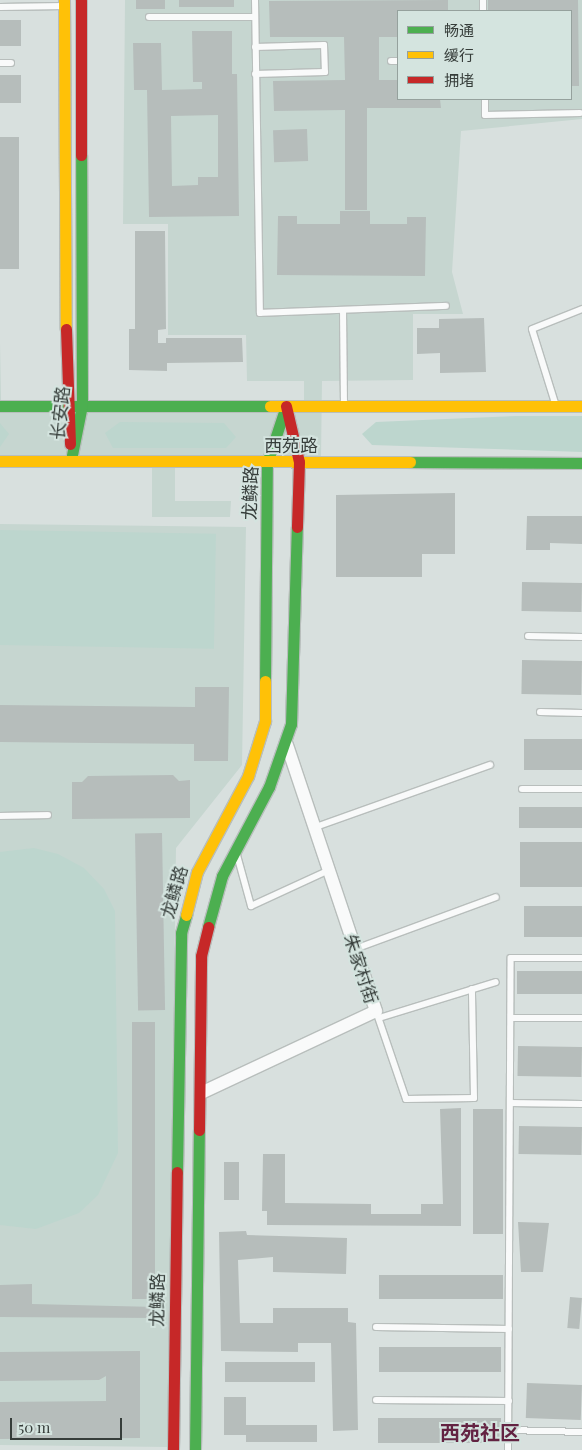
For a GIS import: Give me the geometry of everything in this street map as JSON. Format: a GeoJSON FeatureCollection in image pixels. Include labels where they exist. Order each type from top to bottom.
{"type":"FeatureCollection","features":[{"type":"Feature","properties":{"kind":"main road","name":"长安路"},"geometry":{"type":"LineString","coordinates":[[71,460],[82,405],[81,0]]}},
{"type":"Feature","properties":{"kind":"main road","name":"长安路"},"geometry":{"type":"LineString","coordinates":[[64,3],[66,406],[71,460]]}},
{"type":"Feature","properties":{"kind":"main road"},"geometry":{"type":"LineString","coordinates":[[0,406],[582,406]]}},
{"type":"Feature","properties":{"kind":"main road"},"geometry":{"type":"LineString","coordinates":[[195,1450],[201,956],[212,904],[236,849],[287,745],[299,462],[286,406]]}},
{"type":"Feature","properties":{"kind":"main road","name":"龙鳞路"},"geometry":{"type":"LineString","coordinates":[[173,1450],[181,933],[197,872],[248,776],[265,720],[267,463],[286,406]]}},
{"type":"Feature","properties":{"kind":"main road","name":"西苑路"},"geometry":{"type":"LineString","coordinates":[[0,461],[582,463]]}},
{"type":"Feature","properties":{"kind":"street","name":"朱家村街"},"geometry":{"type":"LineString","coordinates":[[200,1093],[377,1015],[311,829],[287,745]]}},
{"type":"Feature","properties":{"kind":"lane"},"geometry":{"type":"LineString","coordinates":[[255,0],[260,313],[446,306]]}},
{"type":"Feature","properties":{"kind":"lane"},"geometry":{"type":"LineString","coordinates":[[0,7],[64,3]]}},
{"type":"Feature","properties":{"kind":"lane"},"geometry":{"type":"LineString","coordinates":[[149,17],[255,17]]}},
{"type":"Feature","properties":{"kind":"lane"},"geometry":{"type":"LineString","coordinates":[[255,47],[324,45],[325,72],[255,74]]}},
{"type":"Feature","properties":{"kind":"lane"},"geometry":{"type":"LineString","coordinates":[[0,63],[11,63]]}},
{"type":"Feature","properties":{"kind":"lane"},"geometry":{"type":"LineString","coordinates":[[485,100],[485,115],[580,113]]}},
{"type":"Feature","properties":{"kind":"lane"},"geometry":{"type":"LineString","coordinates":[[556,406],[532,329],[582,309]]}},
{"type":"Feature","properties":{"kind":"lane"},"geometry":{"type":"LineString","coordinates":[[343,310],[344,406]]}},
{"type":"Feature","properties":{"kind":"lane"},"geometry":{"type":"LineString","coordinates":[[528,636],[582,637]]}},
{"type":"Feature","properties":{"kind":"lane"},"geometry":{"type":"LineString","coordinates":[[540,712],[582,713]]}},
{"type":"Feature","properties":{"kind":"lane"},"geometry":{"type":"LineString","coordinates":[[311,829],[490,765]]}},
{"type":"Feature","properties":{"kind":"lane"},"geometry":{"type":"LineString","coordinates":[[522,789],[582,789]]}},
{"type":"Feature","properties":{"kind":"lane"},"geometry":{"type":"LineString","coordinates":[[0,816],[48,816]]}},
{"type":"Feature","properties":{"kind":"lane"},"geometry":{"type":"LineString","coordinates":[[236,849],[251,906],[327,871]]}},
{"type":"Feature","properties":{"kind":"lane"},"geometry":{"type":"LineString","coordinates":[[355,949],[496,897]]}},
{"type":"Feature","properties":{"kind":"lane"},"geometry":{"type":"LineString","coordinates":[[508,1450],[511,958],[582,958]]}},
{"type":"Feature","properties":{"kind":"lane"},"geometry":{"type":"LineString","coordinates":[[472,989],[474,1098],[406,1099],[377,1015],[496,982]]}},
{"type":"Feature","properties":{"kind":"lane"},"geometry":{"type":"LineString","coordinates":[[511,1018],[582,1018]]}},
{"type":"Feature","properties":{"kind":"lane"},"geometry":{"type":"LineString","coordinates":[[510,1104],[582,1104]]}},
{"type":"Feature","properties":{"kind":"lane"},"geometry":{"type":"LineString","coordinates":[[376,1327],[509,1329]]}},
{"type":"Feature","properties":{"kind":"lane"},"geometry":{"type":"LineString","coordinates":[[376,1400],[509,1400]]}},
{"type":"Feature","properties":{"kind":"lane"},"geometry":{"type":"LineString","coordinates":[[508,1430],[582,1432]]}},
{"type":"Feature","properties":{"kind":"shaded area"},"geometry":{"type":"Polygon","coordinates":[[[125,0],[582,0],[582,119],[461,131],[452,272],[463,314],[413,314],[413,380],[322,381],[321,458],[175,458],[175,501],[231,501],[230,517],[152,517],[152,457],[0,457],[0,342],[1,400],[304,401],[304,381],[247,381],[246,335],[168,335],[168,224],[123,224],[125,0]]]}},
{"type":"Feature","properties":{"kind":"shaded area"},"geometry":{"type":"Polygon","coordinates":[[[0,524],[246,527],[242,765],[176,848],[168,1447],[0,1445],[0,524]]]}},
{"type":"Feature","properties":{"kind":"green space"},"geometry":{"type":"Polygon","coordinates":[[[516,416],[582,416],[582,452],[372,445],[362,434],[376,422],[516,416]]]}},
{"type":"Feature","properties":{"kind":"green space"},"geometry":{"type":"Polygon","coordinates":[[[120,422],[224,423],[236,437],[226,448],[113,448],[105,433],[120,422]]]}},
{"type":"Feature","properties":{"kind":"green space"},"geometry":{"type":"Polygon","coordinates":[[[0,423],[9,434],[0,447],[0,423]]]}},
{"type":"Feature","properties":{"kind":"green space"},"geometry":{"type":"Polygon","coordinates":[[[0,530],[216,534],[214,649],[0,645],[0,530]]]}},
{"type":"Feature","properties":{"kind":"green space"},"geometry":{"type":"Polygon","coordinates":[[[34,848],[58,854],[84,868],[104,889],[115,911],[118,1153],[98,1195],[79,1213],[36,1229],[0,1225],[0,852],[34,848]]]}},
{"type":"Feature","properties":{"kind":"building"},"geometry":{"type":"Polygon","coordinates":[[[136,0],[165,0],[165,9],[136,9],[136,0]]]}},
{"type":"Feature","properties":{"kind":"building"},"geometry":{"type":"Polygon","coordinates":[[[179,0],[234,0],[234,7],[179,7],[179,0]]]}},
{"type":"Feature","properties":{"kind":"building"},"geometry":{"type":"Polygon","coordinates":[[[448,0],[448,10],[397,10],[397,37],[379,37],[379,80],[397,80],[397,100],[440,100],[441,108],[367,108],[367,210],[345,210],[345,110],[274,111],[273,81],[345,80],[344,37],[270,37],[269,1],[448,0]]]}},
{"type":"Feature","properties":{"kind":"building"},"geometry":{"type":"Polygon","coordinates":[[[488,0],[578,0],[579,86],[572,86],[572,10],[488,10],[488,0]]]}},
{"type":"Feature","properties":{"kind":"building"},"geometry":{"type":"Polygon","coordinates":[[[0,20],[21,20],[21,46],[0,46],[0,20]]]}},
{"type":"Feature","properties":{"kind":"building"},"geometry":{"type":"Polygon","coordinates":[[[192,31],[232,31],[232,74],[237,74],[239,216],[149,217],[147,90],[134,90],[133,43],[161,43],[162,90],[202,89],[202,82],[193,82],[192,31]],[[218,115],[171,116],[172,186],[198,185],[198,177],[218,177],[218,115]]]}},
{"type":"Feature","properties":{"kind":"building"},"geometry":{"type":"Polygon","coordinates":[[[0,75],[21,75],[21,103],[0,103],[0,75]]]}},
{"type":"Feature","properties":{"kind":"building"},"geometry":{"type":"Polygon","coordinates":[[[307,129],[308,161],[274,162],[273,130],[307,129]]]}},
{"type":"Feature","properties":{"kind":"building"},"geometry":{"type":"Polygon","coordinates":[[[0,137],[19,137],[19,269],[0,269],[0,137]]]}},
{"type":"Feature","properties":{"kind":"building"},"geometry":{"type":"Polygon","coordinates":[[[340,211],[370,211],[370,224],[407,224],[407,217],[426,217],[425,276],[277,275],[278,216],[297,216],[297,224],[340,224],[340,211]]]}},
{"type":"Feature","properties":{"kind":"building"},"geometry":{"type":"Polygon","coordinates":[[[135,231],[165,231],[166,329],[158,330],[158,343],[166,343],[166,338],[242,338],[243,362],[167,363],[167,371],[129,370],[129,329],[135,329],[135,231]]]}},
{"type":"Feature","properties":{"kind":"building"},"geometry":{"type":"Polygon","coordinates":[[[484,318],[486,372],[440,373],[440,353],[417,354],[417,328],[439,328],[439,319],[484,318]]]}},
{"type":"Feature","properties":{"kind":"building"},"geometry":{"type":"Polygon","coordinates":[[[455,493],[455,554],[422,554],[422,577],[336,577],[336,495],[455,493]]]}},
{"type":"Feature","properties":{"kind":"building"},"geometry":{"type":"Polygon","coordinates":[[[527,516],[582,516],[582,544],[550,543],[550,550],[526,550],[527,516]]]}},
{"type":"Feature","properties":{"kind":"building"},"geometry":{"type":"Polygon","coordinates":[[[522,582],[582,583],[581,612],[521,611],[522,582]]]}},
{"type":"Feature","properties":{"kind":"building"},"geometry":{"type":"Polygon","coordinates":[[[522,660],[582,661],[581,695],[521,694],[522,660]]]}},
{"type":"Feature","properties":{"kind":"building"},"geometry":{"type":"Polygon","coordinates":[[[195,687],[229,687],[228,761],[194,761],[194,744],[0,742],[0,705],[195,707],[195,687]]]}},
{"type":"Feature","properties":{"kind":"building"},"geometry":{"type":"Polygon","coordinates":[[[524,739],[582,739],[582,770],[524,770],[524,739]]]}},
{"type":"Feature","properties":{"kind":"building"},"geometry":{"type":"Polygon","coordinates":[[[173,775],[179,781],[190,780],[190,818],[72,819],[72,782],[82,782],[88,776],[173,775]]]}},
{"type":"Feature","properties":{"kind":"building"},"geometry":{"type":"Polygon","coordinates":[[[519,807],[582,807],[582,828],[519,828],[519,807]]]}},
{"type":"Feature","properties":{"kind":"building"},"geometry":{"type":"Polygon","coordinates":[[[135,833],[162,833],[165,1010],[138,1010],[135,833]]]}},
{"type":"Feature","properties":{"kind":"building"},"geometry":{"type":"Polygon","coordinates":[[[520,842],[582,842],[582,887],[520,887],[520,842]]]}},
{"type":"Feature","properties":{"kind":"building"},"geometry":{"type":"Polygon","coordinates":[[[524,906],[582,906],[582,937],[524,937],[524,906]]]}},
{"type":"Feature","properties":{"kind":"building"},"geometry":{"type":"Polygon","coordinates":[[[517,971],[582,971],[582,994],[517,994],[517,971]]]}},
{"type":"Feature","properties":{"kind":"building"},"geometry":{"type":"Polygon","coordinates":[[[132,1022],[155,1022],[155,1299],[132,1299],[132,1022]]]}},
{"type":"Feature","properties":{"kind":"building"},"geometry":{"type":"Polygon","coordinates":[[[518,1046],[582,1047],[581,1077],[517,1076],[518,1046]]]}},
{"type":"Feature","properties":{"kind":"building"},"geometry":{"type":"Polygon","coordinates":[[[461,1108],[461,1226],[267,1225],[267,1211],[262,1211],[263,1154],[285,1154],[285,1203],[371,1204],[371,1214],[421,1214],[421,1204],[443,1204],[440,1109],[461,1108]]]}},
{"type":"Feature","properties":{"kind":"building"},"geometry":{"type":"Polygon","coordinates":[[[473,1109],[503,1109],[503,1234],[473,1234],[473,1109]]]}},
{"type":"Feature","properties":{"kind":"building"},"geometry":{"type":"Polygon","coordinates":[[[519,1126],[582,1127],[582,1155],[519,1154],[519,1126]]]}},
{"type":"Feature","properties":{"kind":"building"},"geometry":{"type":"Polygon","coordinates":[[[224,1162],[239,1162],[239,1200],[224,1200],[224,1162]]]}},
{"type":"Feature","properties":{"kind":"building"},"geometry":{"type":"Polygon","coordinates":[[[518,1222],[549,1223],[543,1272],[521,1272],[518,1222]]]}},
{"type":"Feature","properties":{"kind":"building"},"geometry":{"type":"Polygon","coordinates":[[[246,1231],[247,1235],[347,1238],[346,1274],[273,1272],[273,1257],[238,1260],[240,1323],[273,1323],[273,1308],[348,1308],[348,1322],[356,1323],[358,1430],[333,1431],[331,1343],[298,1343],[298,1352],[221,1351],[219,1232],[246,1231]]]}},
{"type":"Feature","properties":{"kind":"building"},"geometry":{"type":"Polygon","coordinates":[[[379,1275],[503,1275],[503,1299],[379,1299],[379,1275]]]}},
{"type":"Feature","properties":{"kind":"building"},"geometry":{"type":"Polygon","coordinates":[[[32,1284],[32,1304],[156,1307],[156,1318],[0,1317],[0,1285],[32,1284]]]}},
{"type":"Feature","properties":{"kind":"building"},"geometry":{"type":"Polygon","coordinates":[[[570,1297],[582,1298],[579,1329],[567,1328],[570,1297]]]}},
{"type":"Feature","properties":{"kind":"building"},"geometry":{"type":"Polygon","coordinates":[[[379,1347],[501,1347],[501,1372],[379,1372],[379,1347]]]}},
{"type":"Feature","properties":{"kind":"building"},"geometry":{"type":"Polygon","coordinates":[[[140,1351],[140,1438],[0,1439],[0,1402],[106,1401],[106,1376],[99,1380],[0,1381],[0,1352],[140,1351]]]}},
{"type":"Feature","properties":{"kind":"building"},"geometry":{"type":"Polygon","coordinates":[[[225,1362],[315,1362],[315,1382],[225,1382],[225,1362]]]}},
{"type":"Feature","properties":{"kind":"building"},"geometry":{"type":"Polygon","coordinates":[[[527,1383],[582,1385],[581,1420],[526,1418],[527,1383]]]}},
{"type":"Feature","properties":{"kind":"building"},"geometry":{"type":"Polygon","coordinates":[[[224,1397],[246,1397],[246,1425],[317,1425],[317,1442],[246,1442],[246,1435],[224,1435],[224,1397]]]}},
{"type":"Feature","properties":{"kind":"building"},"geometry":{"type":"Polygon","coordinates":[[[378,1418],[501,1418],[501,1443],[378,1443],[378,1418]]]}},
{"type":"Feature","properties":{"kind":"traffic: fast"},"geometry":{"type":"LineString","coordinates":[[71,460],[82,405],[81,155]]}},
{"type":"Feature","properties":{"kind":"traffic: fast"},"geometry":{"type":"LineString","coordinates":[[0,406],[270,406]]}},
{"type":"Feature","properties":{"kind":"traffic: fast"},"geometry":{"type":"LineString","coordinates":[[265,681],[267,463],[286,406]]}},
{"type":"Feature","properties":{"kind":"traffic: fast"},"geometry":{"type":"LineString","coordinates":[[410,462],[582,463]]}},
{"type":"Feature","properties":{"kind":"traffic: fast"},"geometry":{"type":"LineString","coordinates":[[208,927],[222,876],[269,787],[291,724],[297,527]]}},
{"type":"Feature","properties":{"kind":"traffic: fast"},"geometry":{"type":"LineString","coordinates":[[177,1172],[181,933],[186,915]]}},
{"type":"Feature","properties":{"kind":"traffic: fast"},"geometry":{"type":"LineString","coordinates":[[195,1450],[199,1130]]}},
{"type":"Feature","properties":{"kind":"traffic: slow"},"geometry":{"type":"LineString","coordinates":[[64,0],[66,329]]}},
{"type":"Feature","properties":{"kind":"traffic: slow"},"geometry":{"type":"LineString","coordinates":[[270,406],[582,406]]}},
{"type":"Feature","properties":{"kind":"traffic: slow"},"geometry":{"type":"LineString","coordinates":[[0,461],[410,462]]}},
{"type":"Feature","properties":{"kind":"traffic: slow"},"geometry":{"type":"LineString","coordinates":[[186,915],[197,872],[248,776],[265,721],[265,681]]}},
{"type":"Feature","properties":{"kind":"traffic: jam"},"geometry":{"type":"LineString","coordinates":[[81,0],[81,155]]}},
{"type":"Feature","properties":{"kind":"traffic: jam"},"geometry":{"type":"LineString","coordinates":[[66,329],[70,444]]}},
{"type":"Feature","properties":{"kind":"traffic: jam"},"geometry":{"type":"LineString","coordinates":[[286,406],[299,462],[297,527]]}},
{"type":"Feature","properties":{"kind":"traffic: jam"},"geometry":{"type":"LineString","coordinates":[[199,1130],[201,956],[208,927]]}},
{"type":"Feature","properties":{"kind":"traffic: jam"},"geometry":{"type":"LineString","coordinates":[[173,1450],[177,1172]]}},
{"type":"Feature","properties":{"kind":"district","name":"西苑社区"},"geometry":{"type":"Point","coordinates":[480,1431]}}]}
